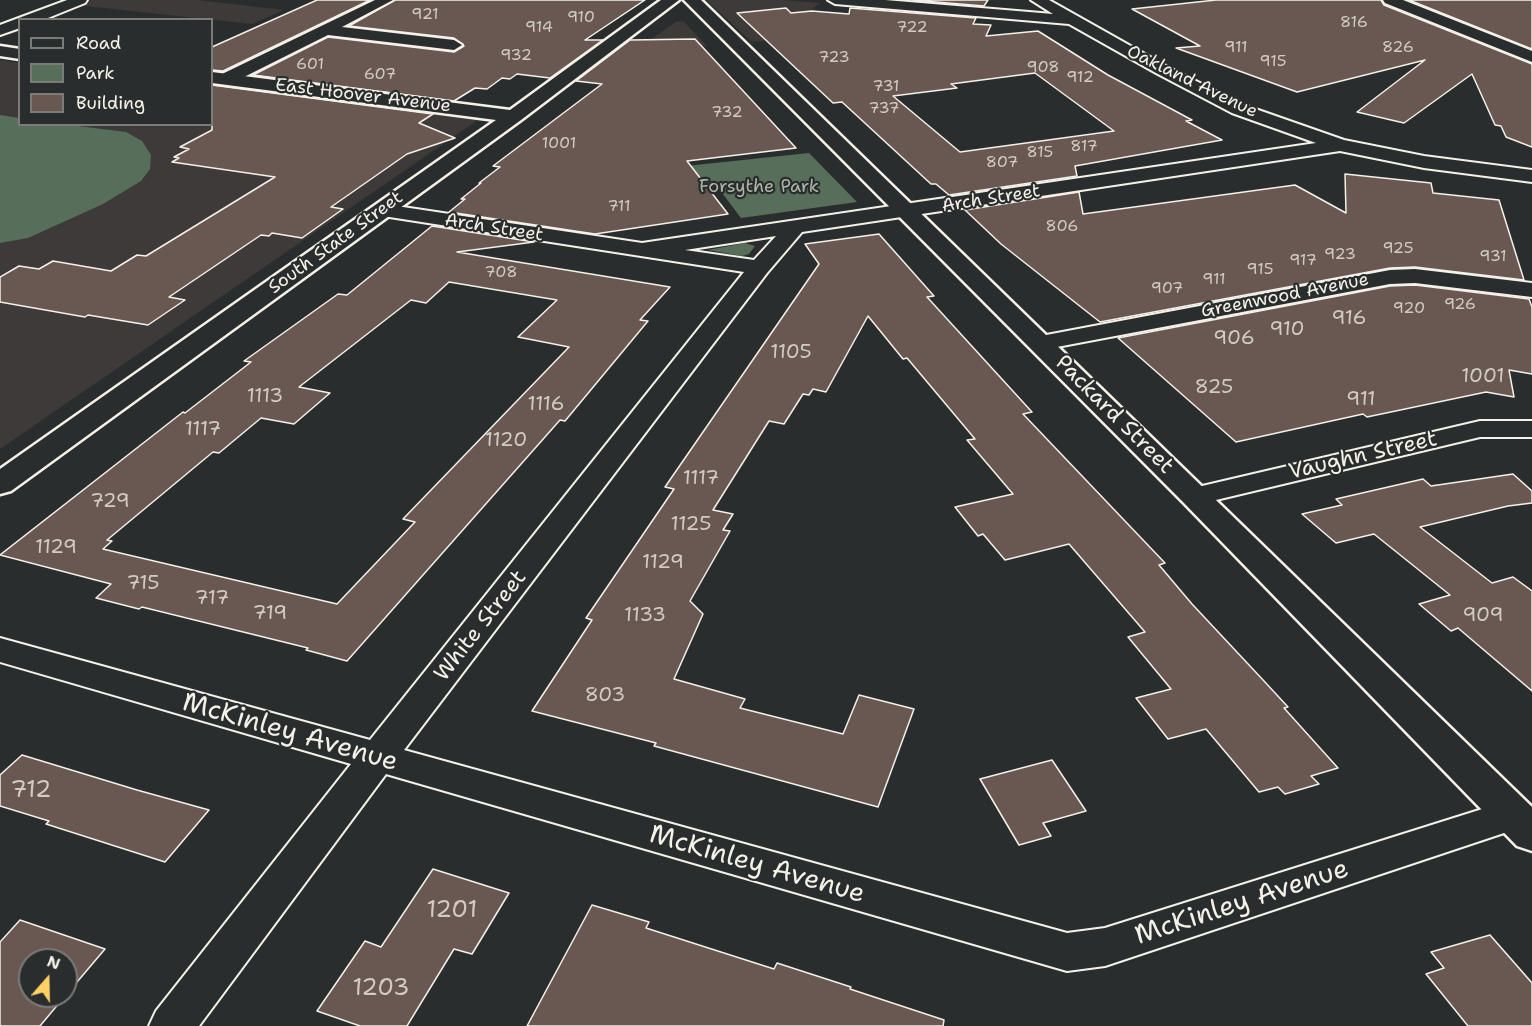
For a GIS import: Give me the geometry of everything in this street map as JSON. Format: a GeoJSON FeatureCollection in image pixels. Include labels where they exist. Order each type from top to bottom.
{"type":"FeatureCollection","features":[{"type":"Feature","properties":{"kind":"main road","name":"South State Street"},"geometry":{"type":"LineString","coordinates":[[0,484],[514,116],[671,0]]}},
{"type":"Feature","properties":{"kind":"main road","name":"Packard Street"},"geometry":{"type":"LineString","coordinates":[[692,0],[1195,496],[1521,824]]}},
{"type":"Feature","properties":{"kind":"main road"},"geometry":{"type":"LineString","coordinates":[[0,51],[18,54]]}},
{"type":"Feature","properties":{"kind":"main road","name":"East Hoover Avenue"},"geometry":{"type":"LineString","coordinates":[[219,78],[514,116]]}},
{"type":"Feature","properties":{"kind":"street"},"geometry":{"type":"LineString","coordinates":[[33,18],[80,0]]}},
{"type":"Feature","properties":{"kind":"street"},"geometry":{"type":"LineString","coordinates":[[219,78],[386,0]]}},
{"type":"Feature","properties":{"kind":"street"},"geometry":{"type":"LineString","coordinates":[[835,0],[1076,21]]}},
{"type":"Feature","properties":{"kind":"street","name":"Oakland Avenue"},"geometry":{"type":"LineString","coordinates":[[1038,0],[1162,70],[1238,109],[1340,145],[1424,162],[1532,176]]}},
{"type":"Feature","properties":{"kind":"street"},"geometry":{"type":"LineString","coordinates":[[1390,0],[1532,57]]}},
{"type":"Feature","properties":{"kind":"street"},"geometry":{"type":"LineString","coordinates":[[0,30],[18,24]]}},
{"type":"Feature","properties":{"kind":"street"},"geometry":{"type":"LineString","coordinates":[[326,30],[454,45]]}},
{"type":"Feature","properties":{"kind":"street","name":"Arch Street"},"geometry":{"type":"LineString","coordinates":[[642,250],[908,212],[1340,145]]}},
{"type":"Feature","properties":{"kind":"street","name":"Arch Street"},"geometry":{"type":"LineString","coordinates":[[383,210],[759,268]]}},
{"type":"Feature","properties":{"kind":"street","name":"White Street"},"geometry":{"type":"LineString","coordinates":[[172,1026],[377,758],[759,268],[794,229]]}},
{"type":"Feature","properties":{"kind":"street","name":"Greenwood Avenue"},"geometry":{"type":"LineString","coordinates":[[1041,343],[1390,277],[1415,276],[1532,290]]}},
{"type":"Feature","properties":{"kind":"street","name":"Vaughn Street"},"geometry":{"type":"LineString","coordinates":[[1195,496],[1480,429],[1532,429]]}},
{"type":"Feature","properties":{"kind":"street","name":"McKinley Avenue"},"geometry":{"type":"LineString","coordinates":[[0,650],[1067,952],[1105,947],[1521,824]]}},
{"type":"Feature","properties":{"kind":"shaded area"},"geometry":{"type":"Polygon","coordinates":[[[90,0],[197,0],[284,10],[252,24],[76,5],[90,0]]]}},
{"type":"Feature","properties":{"kind":"shaded area"},"geometry":{"type":"Polygon","coordinates":[[[706,0],[784,0],[820,3],[809,11],[840,34],[752,42],[706,0]]]}},
{"type":"Feature","properties":{"kind":"shaded area"},"geometry":{"type":"Polygon","coordinates":[[[677,21],[684,22],[707,46],[672,50],[640,47],[677,21]]]}},
{"type":"Feature","properties":{"kind":"shaded area"},"geometry":{"type":"Polygon","coordinates":[[[0,60],[18,63],[18,126],[213,126],[213,87],[478,120],[0,449],[0,60]]]}},
{"type":"Feature","properties":{"kind":"green space"},"geometry":{"type":"Polygon","coordinates":[[[0,115],[18,118],[18,126],[78,126],[126,132],[142,141],[151,155],[150,169],[141,181],[103,204],[28,238],[0,243],[0,115]]]}},
{"type":"Feature","properties":{"kind":"green space","name":"Forsythe Park"},"geometry":{"type":"Polygon","coordinates":[[[809,153],[857,202],[741,218],[716,185],[670,191],[658,169],[809,153]]]}},
{"type":"Feature","properties":{"kind":"green space"},"geometry":{"type":"Polygon","coordinates":[[[745,243],[755,246],[749,254],[742,256],[708,250],[745,243]]]}},
{"type":"Feature","properties":{"kind":"building"},"geometry":{"type":"Polygon","coordinates":[[[317,0],[370,0],[223,71],[213,70],[213,47],[317,0]]]}},
{"type":"Feature","properties":{"kind":"building"},"geometry":{"type":"Polygon","coordinates":[[[395,0],[645,0],[585,40],[603,40],[550,78],[517,74],[510,79],[502,78],[487,89],[475,88],[454,101],[253,75],[328,37],[454,52],[464,46],[454,38],[349,26],[395,0]]]}},
{"type":"Feature","properties":{"kind":"building"},"geometry":{"type":"Polygon","coordinates":[[[912,0],[988,0],[984,6],[912,0]]]}},
{"type":"Feature","properties":{"kind":"building"},"geometry":{"type":"Polygon","coordinates":[[[1216,0],[1381,0],[1384,5],[1532,64],[1532,147],[1506,137],[1501,126],[1495,125],[1472,74],[1404,123],[1357,112],[1425,60],[1297,92],[1176,48],[1200,46],[1132,9],[1216,0]]]}},
{"type":"Feature","properties":{"kind":"building"},"geometry":{"type":"Polygon","coordinates":[[[1409,0],[1532,0],[1532,49],[1409,0]]]}},
{"type":"Feature","properties":{"kind":"building"},"geometry":{"type":"Polygon","coordinates":[[[786,8],[791,13],[812,11],[849,14],[850,8],[976,18],[973,24],[991,25],[986,36],[1038,31],[1108,75],[1192,120],[1186,121],[1222,140],[1075,166],[1077,176],[949,195],[936,184],[931,184],[842,102],[833,103],[737,13],[786,8]],[[1035,73],[951,84],[957,88],[893,96],[960,152],[1114,131],[1035,73]]]}},
{"type":"Feature","properties":{"kind":"building"},"geometry":{"type":"Polygon","coordinates":[[[695,39],[796,148],[687,161],[728,214],[595,234],[449,212],[481,183],[479,183],[500,167],[493,166],[602,84],[576,81],[630,40],[695,39]]]}},
{"type":"Feature","properties":{"kind":"building"},"geometry":{"type":"Polygon","coordinates":[[[213,85],[433,114],[419,123],[455,138],[407,154],[331,207],[343,209],[302,238],[272,233],[269,236],[261,235],[169,297],[185,300],[148,325],[0,302],[0,277],[19,266],[39,269],[53,261],[111,271],[137,255],[146,256],[275,177],[172,162],[179,158],[174,157],[189,149],[180,147],[212,130],[213,85]]]}},
{"type":"Feature","properties":{"kind":"building"},"geometry":{"type":"Polygon","coordinates":[[[1345,174],[1431,183],[1433,193],[1499,200],[1524,280],[1415,267],[1390,268],[1100,322],[1001,244],[965,210],[1079,192],[1083,214],[1295,185],[1346,213],[1345,174]]]}},
{"type":"Feature","properties":{"kind":"building"},"geometry":{"type":"Polygon","coordinates":[[[432,226],[534,242],[457,252],[670,287],[640,320],[648,321],[565,421],[560,420],[347,661],[306,650],[308,648],[96,598],[111,584],[0,555],[183,412],[185,413],[251,362],[244,361],[338,294],[347,295],[432,226]],[[449,282],[426,303],[411,300],[299,387],[330,393],[294,424],[261,418],[219,453],[213,452],[107,540],[112,541],[103,549],[337,604],[415,522],[403,519],[569,347],[518,337],[557,300],[449,282]]]}},
{"type":"Feature","properties":{"kind":"building"},"geometry":{"type":"Polygon","coordinates":[[[879,234],[934,296],[927,297],[1032,412],[1023,414],[1165,563],[1159,565],[1288,707],[1284,708],[1338,768],[1311,776],[1319,784],[1285,794],[1278,787],[1259,792],[1206,729],[1168,739],[1136,698],[1171,689],[1128,637],[1145,632],[1069,544],[1005,560],[983,534],[978,536],[955,507],[1013,494],[967,440],[975,439],[907,358],[903,359],[868,316],[826,392],[813,389],[809,395],[803,394],[784,424],[769,421],[713,510],[733,514],[723,530],[730,531],[690,601],[703,614],[674,679],[745,699],[740,708],[843,734],[859,695],[914,709],[878,807],[654,746],[656,743],[532,711],[592,620],[586,618],[674,489],[665,487],[819,264],[805,244],[879,234]]]}},
{"type":"Feature","properties":{"kind":"building"},"geometry":{"type":"Polygon","coordinates":[[[1415,285],[1529,299],[1532,307],[1532,374],[1509,370],[1514,397],[1486,392],[1367,417],[1363,414],[1236,442],[1118,338],[1390,286],[1415,285]]]}},
{"type":"Feature","properties":{"kind":"building"},"geometry":{"type":"Polygon","coordinates":[[[1513,474],[1532,491],[1532,503],[1508,506],[1420,527],[1492,583],[1513,577],[1532,591],[1532,691],[1458,628],[1451,631],[1419,604],[1450,595],[1374,534],[1336,543],[1302,514],[1342,505],[1336,499],[1423,479],[1431,486],[1513,474]]]}},
{"type":"Feature","properties":{"kind":"building"},"geometry":{"type":"Polygon","coordinates":[[[22,755],[209,810],[165,862],[46,824],[49,821],[0,806],[0,775],[22,755]]]}},
{"type":"Feature","properties":{"kind":"building"},"geometry":{"type":"Polygon","coordinates":[[[1052,760],[1086,811],[1043,823],[1051,836],[1019,845],[980,779],[1052,760]]]}},
{"type":"Feature","properties":{"kind":"building"},"geometry":{"type":"Polygon","coordinates":[[[433,869],[509,893],[472,954],[454,949],[407,1026],[360,1026],[317,1011],[365,941],[381,947],[433,869]]]}},
{"type":"Feature","properties":{"kind":"building"},"geometry":{"type":"Polygon","coordinates":[[[592,905],[649,922],[646,928],[774,969],[777,963],[851,987],[850,989],[944,1020],[943,1026],[527,1026],[592,905]]]}},
{"type":"Feature","properties":{"kind":"building"},"geometry":{"type":"Polygon","coordinates":[[[20,920],[105,949],[78,981],[78,948],[18,948],[18,1008],[55,1008],[40,1026],[0,1026],[0,942],[20,920]]]}},
{"type":"Feature","properties":{"kind":"building"},"geometry":{"type":"Polygon","coordinates":[[[1490,935],[1532,983],[1532,1026],[1468,1026],[1426,974],[1444,968],[1431,952],[1490,935]]]}}]}
